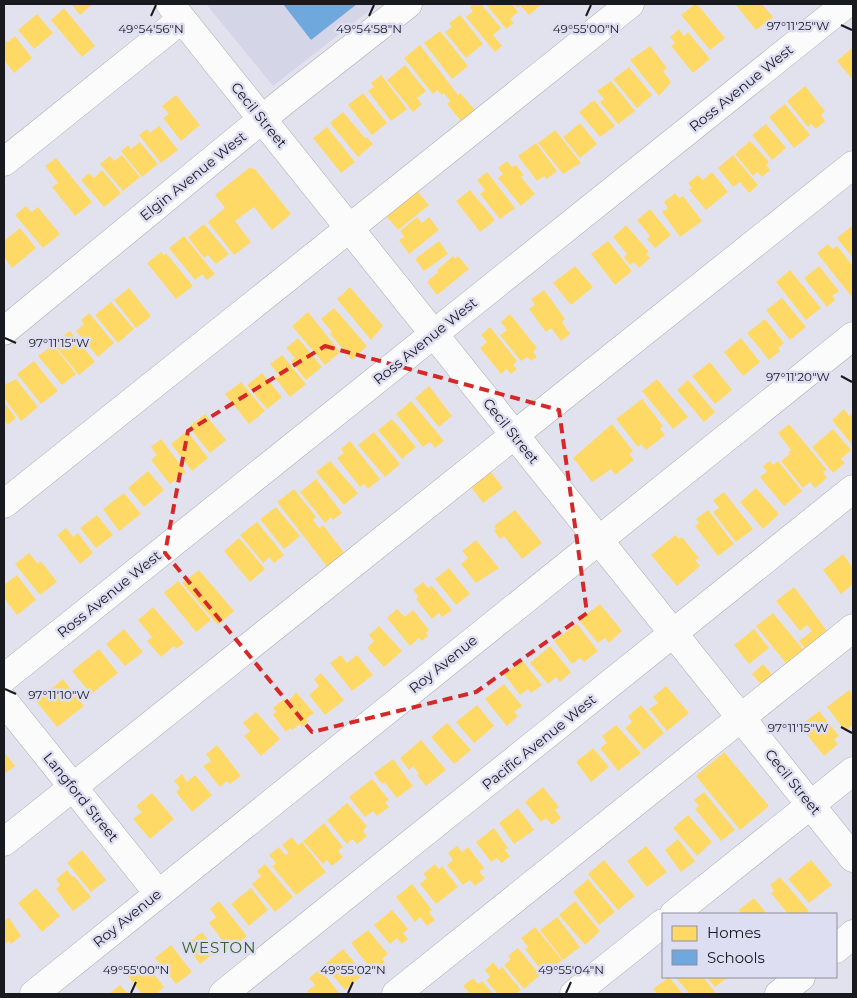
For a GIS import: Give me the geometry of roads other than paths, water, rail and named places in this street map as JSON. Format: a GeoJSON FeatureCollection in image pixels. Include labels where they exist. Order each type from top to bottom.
{"type":"FeatureCollection","features":[{"type":"Feature","properties":{"kind":"street","name":"Elgin Avenue West"},"geometry":{"type":"LineString","coordinates":[[4,332],[262,119],[408,4]]}},
{"type":"Feature","properties":{"kind":"street"},"geometry":{"type":"LineString","coordinates":[[4,504],[630,4]]}},
{"type":"Feature","properties":{"kind":"street","name":"Ross Avenue West"},"geometry":{"type":"LineString","coordinates":[[4,678],[846,4]]}},
{"type":"Feature","properties":{"kind":"street","name":"Cecil Street"},"geometry":{"type":"LineString","coordinates":[[176,11],[433,335],[853,858]]}},
{"type":"Feature","properties":{"kind":"street"},"geometry":{"type":"LineString","coordinates":[[4,162],[176,11]]}},
{"type":"Feature","properties":{"kind":"street"},"geometry":{"type":"LineString","coordinates":[[4,842],[853,165]]}},
{"type":"Feature","properties":{"kind":"street","name":"Roy Avenue"},"geometry":{"type":"LineString","coordinates":[[34,994],[853,336]]}},
{"type":"Feature","properties":{"kind":"street","name":"Pacific Avenue West"},"geometry":{"type":"LineString","coordinates":[[223,994],[853,489]]}},
{"type":"Feature","properties":{"kind":"street"},"geometry":{"type":"LineString","coordinates":[[396,994],[853,628]]}},
{"type":"Feature","properties":{"kind":"street","name":"Langford Street"},"geometry":{"type":"LineString","coordinates":[[4,701],[158,893]]}},
{"type":"Feature","properties":{"kind":"street"},"geometry":{"type":"LineString","coordinates":[[675,913],[853,771]]}},
{"type":"Feature","properties":{"kind":"street"},"geometry":{"type":"LineString","coordinates":[[574,994],[662,924]]}},
{"type":"Feature","properties":{"kind":"street"},"geometry":{"type":"LineString","coordinates":[[837,948],[853,934]]}},
{"type":"Feature","properties":{"kind":"street"},"geometry":{"type":"LineString","coordinates":[[779,994],[800,978]]}},
{"type":"Feature","properties":{"kind":"district","name":"WESTON"},"geometry":{"type":"Point","coordinates":[219,947]}}]}
